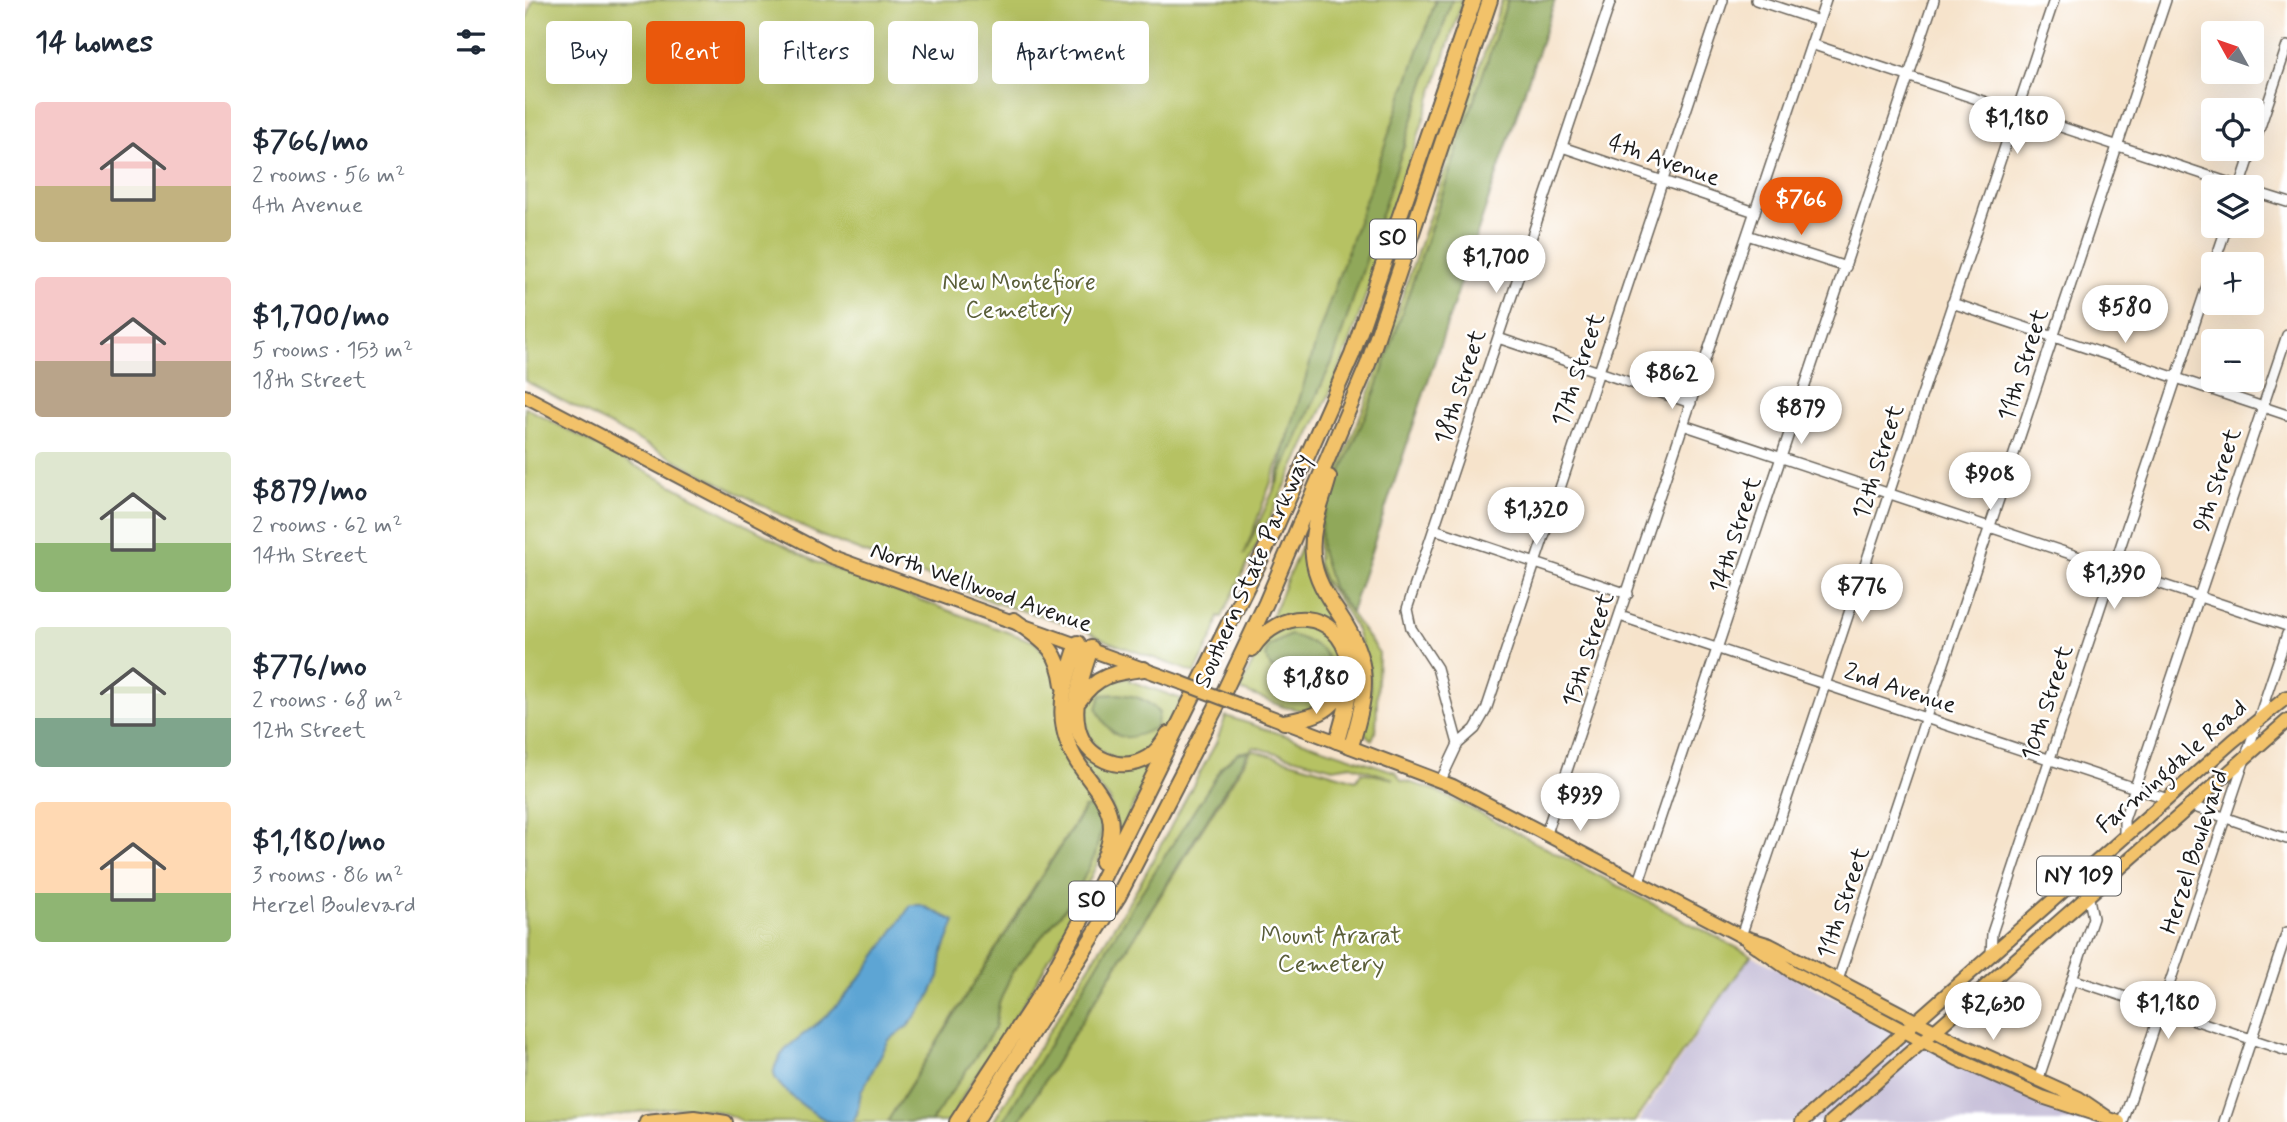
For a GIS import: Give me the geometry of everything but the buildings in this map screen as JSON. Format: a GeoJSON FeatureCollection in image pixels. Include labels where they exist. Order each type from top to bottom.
{"type":"FeatureCollection","features":[{"type":"Feature","properties":{"kind":"highway","name":"Southern State Parkway"},"geometry":{"type":"LineString","coordinates":[[957,1122],[1045,987],[1090,904],[1271,540],[1352,355],[1473,0]]}},
{"type":"Feature","properties":{"kind":"highway","name":"Southern State Parkway"},"geometry":{"type":"LineString","coordinates":[[975,1122],[1118,897],[1223,694],[1344,425],[1389,303],[1490,0]]}},
{"type":"Feature","properties":{"kind":"highway"},"geometry":{"type":"LineString","coordinates":[[1344,425],[1316,517],[1312,547],[1319,581],[1355,639],[1363,664],[1364,698],[1344,743]]}},
{"type":"Feature","properties":{"kind":"highway"},"geometry":{"type":"LineString","coordinates":[[1223,694],[1263,634],[1276,624],[1291,619],[1311,620],[1334,633],[1347,653],[1350,677],[1344,743]]}},
{"type":"Feature","properties":{"kind":"highway"},"geometry":{"type":"LineString","coordinates":[[1014,620],[1055,653],[1064,690],[1062,713],[1069,745],[1080,767],[1107,806],[1112,821],[1109,846],[1090,904]]}},
{"type":"Feature","properties":{"kind":"highway"},"geometry":{"type":"LineString","coordinates":[[1084,645],[1077,705],[1079,734],[1092,753],[1111,763],[1134,763],[1148,758],[1160,746],[1208,670]]}},
{"type":"Feature","properties":{"kind":"highway"},"geometry":{"type":"LineString","coordinates":[[1064,690],[1084,645]]}},
{"type":"Feature","properties":{"kind":"highway"},"geometry":{"type":"LineString","coordinates":[[1077,705],[1088,688],[1100,678],[1144,668]]}},
{"type":"Feature","properties":{"kind":"highway"},"geometry":{"type":"LineString","coordinates":[[1284,722],[1315,716],[1328,709],[1350,677]]}},
{"type":"Feature","properties":{"kind":"main road","name":"North Wellwood Avenue"},"geometry":{"type":"LineString","coordinates":[[525,396],[822,552],[1084,645],[1441,780],[1741,936]]}},
{"type":"Feature","properties":{"kind":"main road","name":"Farmingdale Road"},"geometry":{"type":"LineString","coordinates":[[1802,1122],[2124,836],[2287,697]]}},
{"type":"Feature","properties":{"kind":"main road","name":"Farmingdale Road"},"geometry":{"type":"LineString","coordinates":[[1831,1122],[2287,720]]}},
{"type":"Feature","properties":{"kind":"main road"},"geometry":{"type":"LineString","coordinates":[[1741,936],[1770,945],[1916,1022],[2079,1098],[2113,1121]]}},
{"type":"Feature","properties":{"kind":"main road"},"geometry":{"type":"LineString","coordinates":[[1741,936],[1765,956],[1923,1041],[2022,1088],[2113,1121]]}},
{"type":"Feature","properties":{"kind":"main road"},"geometry":{"type":"LineString","coordinates":[[646,1122],[694,1117],[726,1122]]}},
{"type":"Feature","properties":{"kind":"street","name":"18th Street"},"geometry":{"type":"LineString","coordinates":[[1458,744],[1437,668],[1407,618],[1434,528],[1611,0]]}},
{"type":"Feature","properties":{"kind":"street","name":"17th Street"},"geometry":{"type":"LineString","coordinates":[[1458,744],[1475,729],[1484,715],[1723,0]]}},
{"type":"Feature","properties":{"kind":"street"},"geometry":{"type":"LineString","coordinates":[[1756,0],[1819,21]]}},
{"type":"Feature","properties":{"kind":"street","name":"15th Street"},"geometry":{"type":"LineString","coordinates":[[1546,833],[1826,0]]}},
{"type":"Feature","properties":{"kind":"street","name":"14th Street"},"geometry":{"type":"LineString","coordinates":[[1639,882],[1934,0]]}},
{"type":"Feature","properties":{"kind":"street","name":"12th Street"},"geometry":{"type":"LineString","coordinates":[[1741,936],[2054,0]]}},
{"type":"Feature","properties":{"kind":"street","name":"11th Street"},"geometry":{"type":"LineString","coordinates":[[1838,980],[2166,0]]}},
{"type":"Feature","properties":{"kind":"street"},"geometry":{"type":"LineString","coordinates":[[1811,44],[2204,175]]}},
{"type":"Feature","properties":{"kind":"street"},"geometry":{"type":"LineString","coordinates":[[2244,175],[2287,46]]}},
{"type":"Feature","properties":{"kind":"street","name":"4th Avenue"},"geometry":{"type":"LineString","coordinates":[[1562,147],[1755,212]]}},
{"type":"Feature","properties":{"kind":"street"},"geometry":{"type":"LineString","coordinates":[[2264,195],[2287,202]]}},
{"type":"Feature","properties":{"kind":"street"},"geometry":{"type":"LineString","coordinates":[[1747,235],[1846,267]]}},
{"type":"Feature","properties":{"kind":"street"},"geometry":{"type":"LineString","coordinates":[[1952,303],[2287,415]]}},
{"type":"Feature","properties":{"kind":"street","name":"10th Street"},"geometry":{"type":"LineString","coordinates":[[1991,955],[1992,933],[2201,304]]}},
{"type":"Feature","properties":{"kind":"street","name":"9th Street"},"geometry":{"type":"LineString","coordinates":[[2124,836],[2124,820],[2287,335]]}},
{"type":"Feature","properties":{"kind":"street"},"geometry":{"type":"LineString","coordinates":[[1498,338],[1691,402]]}},
{"type":"Feature","properties":{"kind":"street"},"geometry":{"type":"LineString","coordinates":[[1683,425],[2287,626]]}},
{"type":"Feature","properties":{"kind":"street"},"geometry":{"type":"LineString","coordinates":[[1434,528],[1628,594]]}},
{"type":"Feature","properties":{"kind":"street","name":"2nd Avenue"},"geometry":{"type":"LineString","coordinates":[[1620,616],[2168,799]]}},
{"type":"Feature","properties":{"kind":"street","name":"Herzel Boulevard"},"geometry":{"type":"LineString","coordinates":[[2113,1121],[2163,1009],[2287,634]]}},
{"type":"Feature","properties":{"kind":"street"},"geometry":{"type":"LineString","coordinates":[[1441,780],[1458,744]]}},
{"type":"Feature","properties":{"kind":"street"},"geometry":{"type":"LineString","coordinates":[[2189,805],[2287,839]]}},
{"type":"Feature","properties":{"kind":"street"},"geometry":{"type":"LineString","coordinates":[[2038,1080],[2093,915],[2088,894]]}},
{"type":"Feature","properties":{"kind":"street"},"geometry":{"type":"LineString","coordinates":[[2224,1122],[2287,932]]}},
{"type":"Feature","properties":{"kind":"street"},"geometry":{"type":"LineString","coordinates":[[2072,979],[2287,1051]]}},
{"type":"Feature","properties":{"kind":"shaded area"},"geometry":{"type":"Polygon","coordinates":[[[1751,955],[1998,1083],[2088,1122],[1638,1122],[1751,955]]]}},
{"type":"Feature","properties":{"kind":"green space","name":"New Montefiore Cemetery"},"geometry":{"type":"Polygon","coordinates":[[[533,0],[1436,0],[1287,439],[1244,555],[1333,360],[1452,0],[1463,0],[1352,337],[1329,395],[1222,617],[1219,616],[1215,632],[1195,673],[1104,640],[1079,627],[996,603],[819,535],[525,381],[525,25],[533,0]]]}},
{"type":"Feature","properties":{"kind":"green space"},"geometry":{"type":"Polygon","coordinates":[[[1436,0],[1452,0],[1333,360],[1273,490],[1319,332],[1436,0]]]}},
{"type":"Feature","properties":{"kind":"green space"},"geometry":{"type":"Polygon","coordinates":[[[1502,0],[1508,0],[1376,390],[1321,521],[1321,550],[1332,587],[1379,653],[1376,730],[1372,740],[1362,732],[1370,689],[1369,668],[1354,625],[1324,579],[1318,563],[1318,522],[1373,384],[1502,0]]]}},
{"type":"Feature","properties":{"kind":"green space"},"geometry":{"type":"Polygon","coordinates":[[[1508,0],[1555,0],[1351,612],[1332,587],[1321,550],[1321,521],[1376,390],[1508,0]]]}},
{"type":"Feature","properties":{"kind":"green space"},"geometry":{"type":"Polygon","coordinates":[[[525,407],[816,562],[1035,642],[1058,669],[1059,733],[1104,807],[1107,843],[1067,927],[1027,998],[967,1089],[950,1122],[931,1122],[995,1028],[999,1003],[1012,972],[1074,898],[1094,855],[1102,826],[1084,808],[887,1122],[743,1122],[702,1108],[680,1108],[568,1122],[525,1122],[525,407]]]}},
{"type":"Feature","properties":{"kind":"green space"},"geometry":{"type":"Polygon","coordinates":[[[1308,530],[1310,551],[1361,667],[1351,727],[1347,725],[1356,676],[1323,620],[1267,627],[1308,530]]]}},
{"type":"Feature","properties":{"kind":"green space"},"geometry":{"type":"Polygon","coordinates":[[[1294,622],[1322,632],[1339,646],[1343,656],[1342,681],[1336,697],[1308,711],[1284,707],[1240,690],[1263,640],[1294,622]]]}},
{"type":"Feature","properties":{"kind":"green space"},"geometry":{"type":"Polygon","coordinates":[[[1290,635],[1314,644],[1327,657],[1330,674],[1326,699],[1311,698],[1298,679],[1271,668],[1265,655],[1269,646],[1290,635]]]}},
{"type":"Feature","properties":{"kind":"green space"},"geometry":{"type":"Polygon","coordinates":[[[1080,661],[1073,698],[1096,760],[1155,760],[1119,835],[1110,800],[1089,776],[1069,731],[1069,696],[1080,661]]]}},
{"type":"Feature","properties":{"kind":"green space"},"geometry":{"type":"Polygon","coordinates":[[[1130,677],[1130,681],[1182,699],[1164,737],[1156,747],[1141,758],[1125,760],[1111,757],[1099,748],[1090,736],[1086,720],[1088,702],[1098,684],[1130,677]]]}},
{"type":"Feature","properties":{"kind":"green space"},"geometry":{"type":"Polygon","coordinates":[[[1119,694],[1141,699],[1155,708],[1159,713],[1156,727],[1128,737],[1108,728],[1097,709],[1101,695],[1119,694]]]}},
{"type":"Feature","properties":{"kind":"green space","name":"Mount Ararat Cemetery"},"geometry":{"type":"Polygon","coordinates":[[[1226,716],[1396,772],[1401,780],[1435,790],[1751,955],[1634,1122],[1019,1122],[1252,750],[1356,780],[1362,772],[1394,779],[1351,765],[1333,768],[1254,747],[1238,753],[1223,766],[1132,907],[1003,1122],[993,1122],[1137,889],[1216,743],[1226,716]]]}},
{"type":"Feature","properties":{"kind":"green space"},"geometry":{"type":"Polygon","coordinates":[[[1249,751],[1019,1122],[1003,1122],[1132,907],[1223,766],[1238,753],[1249,751]]]}},
{"type":"Feature","properties":{"kind":"green space"},"geometry":{"type":"Polygon","coordinates":[[[1095,806],[1102,826],[1095,855],[1074,898],[1012,972],[999,1003],[995,1028],[931,1122],[887,1122],[1085,808],[1095,806]]]}},
{"type":"Feature","properties":{"kind":"water"},"geometry":{"type":"Polygon","coordinates":[[[911,905],[921,905],[955,921],[942,955],[939,977],[928,1000],[908,1026],[889,1040],[861,1092],[857,1114],[852,1122],[830,1122],[815,1114],[779,1084],[774,1070],[777,1061],[789,1046],[838,1004],[871,963],[911,905]]]}}]}
